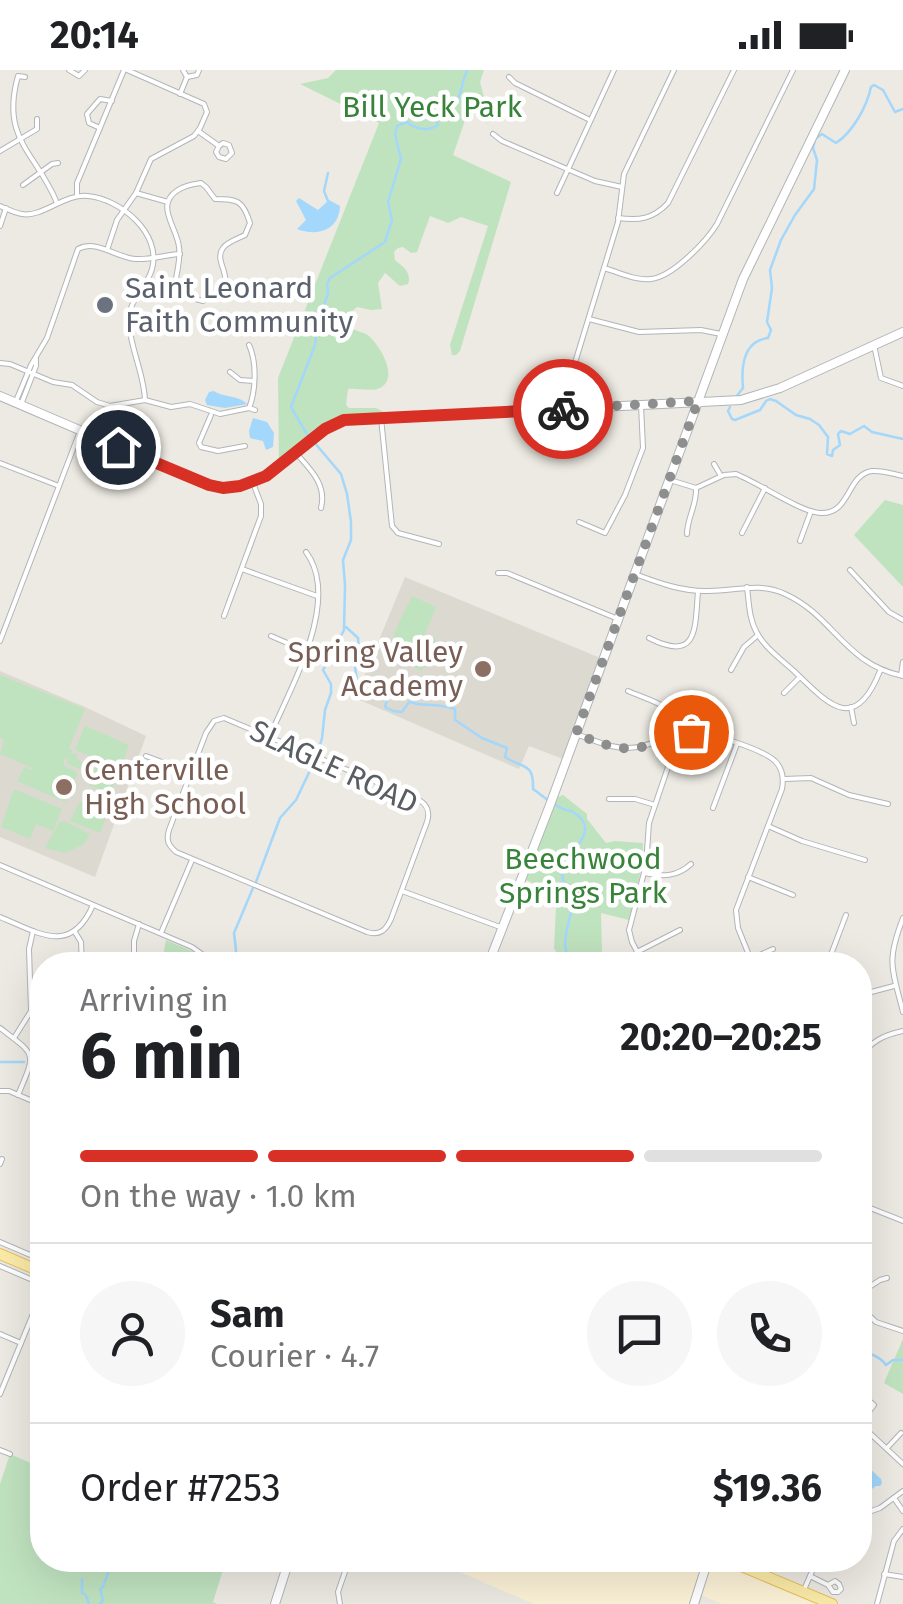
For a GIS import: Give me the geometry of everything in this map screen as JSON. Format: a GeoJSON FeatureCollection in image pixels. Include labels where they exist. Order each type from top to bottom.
{"type":"FeatureCollection","features":[{"type":"Feature","properties":{"kind":"main road"},"geometry":{"type":"LineString","coordinates":[[0,1254],[30,1267]]}},
{"type":"Feature","properties":{"kind":"main road"},"geometry":{"type":"LineString","coordinates":[[756,1572],[832,1604]]}},
{"type":"Feature","properties":{"kind":"street"},"geometry":{"type":"LineString","coordinates":[[69,70],[77,76],[85,70]]}},
{"type":"Feature","properties":{"kind":"street"},"geometry":{"type":"LineString","coordinates":[[77,196],[76,183],[126,70],[204,104],[207,112],[198,131],[153,156],[117,220],[108,250]]}},
{"type":"Feature","properties":{"kind":"street"},"geometry":{"type":"LineString","coordinates":[[183,70],[187,77]]}},
{"type":"Feature","properties":{"kind":"street"},"geometry":{"type":"LineString","coordinates":[[187,77],[195,76],[198,70]]}},
{"type":"Feature","properties":{"kind":"street"},"geometry":{"type":"LineString","coordinates":[[568,409],[570,379],[618,218],[626,168],[674,70]]}},
{"type":"Feature","properties":{"kind":"street"},"geometry":{"type":"LineString","coordinates":[[618,218],[646,218],[668,203],[734,70]]}},
{"type":"Feature","properties":{"kind":"street"},"geometry":{"type":"LineString","coordinates":[[604,268],[642,279],[655,278],[703,244],[717,224],[793,70]]}},
{"type":"Feature","properties":{"kind":"street"},"geometry":{"type":"LineString","coordinates":[[493,952],[750,264],[845,70]]}},
{"type":"Feature","properties":{"kind":"street"},"geometry":{"type":"LineString","coordinates":[[557,193],[612,71]]}},
{"type":"Feature","properties":{"kind":"street"},"geometry":{"type":"LineString","coordinates":[[25,77],[18,76],[7,108],[16,142],[57,203]]}},
{"type":"Feature","properties":{"kind":"street"},"geometry":{"type":"LineString","coordinates":[[180,94],[187,77]]}},
{"type":"Feature","properties":{"kind":"street"},"geometry":{"type":"LineString","coordinates":[[509,77],[590,120]]}},
{"type":"Feature","properties":{"kind":"street"},"geometry":{"type":"LineString","coordinates":[[100,128],[89,123],[86,114],[100,99],[112,101]]}},
{"type":"Feature","properties":{"kind":"street"},"geometry":{"type":"LineString","coordinates":[[0,151],[37,129],[38,119]]}},
{"type":"Feature","properties":{"kind":"street"},"geometry":{"type":"LineString","coordinates":[[198,131],[219,146]]}},
{"type":"Feature","properties":{"kind":"street"},"geometry":{"type":"LineString","coordinates":[[493,134],[602,184],[622,187]]}},
{"type":"Feature","properties":{"kind":"street"},"geometry":{"type":"LineString","coordinates":[[23,185],[58,163]]}},
{"type":"Feature","properties":{"kind":"street"},"geometry":{"type":"LineString","coordinates":[[195,183],[208,189],[214,199],[240,202],[250,227],[220,252],[227,283],[222,291],[203,301],[174,286],[180,254],[167,213],[174,192],[195,183]]}},
{"type":"Feature","properties":{"kind":"street"},"geometry":{"type":"LineString","coordinates":[[136,192],[168,202]]}},
{"type":"Feature","properties":{"kind":"street"},"geometry":{"type":"LineString","coordinates":[[0,226],[3,207],[30,214],[77,196],[94,198],[124,211],[142,228],[154,258],[128,322],[144,384],[144,400]]}},
{"type":"Feature","properties":{"kind":"street"},"geometry":{"type":"LineString","coordinates":[[18,403],[81,247],[91,245],[132,259],[180,254]]}},
{"type":"Feature","properties":{"kind":"street"},"geometry":{"type":"LineString","coordinates":[[589,319],[639,332],[701,330],[723,334]]}},
{"type":"Feature","properties":{"kind":"street"},"geometry":{"type":"LineString","coordinates":[[0,395],[209,485],[234,487],[253,483],[272,472],[325,429],[344,420],[740,400],[762,395],[903,332]]}},
{"type":"Feature","properties":{"kind":"street"},"geometry":{"type":"LineString","coordinates":[[0,363],[72,385],[103,404],[116,406],[144,400],[171,407],[190,404],[222,414],[252,409],[253,354],[249,345]]}},
{"type":"Feature","properties":{"kind":"street"},"geometry":{"type":"LineString","coordinates":[[874,346],[880,376],[886,382],[903,386]]}},
{"type":"Feature","properties":{"kind":"street"},"geometry":{"type":"LineString","coordinates":[[230,372],[240,380],[254,380]]}},
{"type":"Feature","properties":{"kind":"street"},"geometry":{"type":"LineString","coordinates":[[579,522],[605,534],[615,515],[644,440],[641,404]]}},
{"type":"Feature","properties":{"kind":"street"},"geometry":{"type":"LineString","coordinates":[[212,413],[199,443],[201,447],[218,451],[245,446]]}},
{"type":"Feature","properties":{"kind":"street"},"geometry":{"type":"LineString","coordinates":[[380,418],[392,526],[402,534],[439,544]]}},
{"type":"Feature","properties":{"kind":"street"},"geometry":{"type":"LineString","coordinates":[[0,642],[80,431]]}},
{"type":"Feature","properties":{"kind":"street"},"geometry":{"type":"LineString","coordinates":[[297,451],[320,484],[322,508]]}},
{"type":"Feature","properties":{"kind":"street"},"geometry":{"type":"LineString","coordinates":[[0,463],[59,486]]}},
{"type":"Feature","properties":{"kind":"street"},"geometry":{"type":"LineString","coordinates":[[714,464],[721,476]]}},
{"type":"Feature","properties":{"kind":"street"},"geometry":{"type":"LineString","coordinates":[[670,480],[696,488],[721,476],[736,474],[811,511],[824,513],[837,509],[866,473],[903,476]]}},
{"type":"Feature","properties":{"kind":"street"},"geometry":{"type":"LineString","coordinates":[[224,616],[262,513],[253,483]]}},
{"type":"Feature","properties":{"kind":"street"},"geometry":{"type":"LineString","coordinates":[[687,534],[696,488]]}},
{"type":"Feature","properties":{"kind":"street"},"geometry":{"type":"LineString","coordinates":[[742,533],[765,488]]}},
{"type":"Feature","properties":{"kind":"street"},"geometry":{"type":"LineString","coordinates":[[800,541],[811,511]]}},
{"type":"Feature","properties":{"kind":"street"},"geometry":{"type":"LineString","coordinates":[[270,736],[314,630],[317,570],[306,552]]}},
{"type":"Feature","properties":{"kind":"street"},"geometry":{"type":"LineString","coordinates":[[241,569],[318,596]]}},
{"type":"Feature","properties":{"kind":"street"},"geometry":{"type":"LineString","coordinates":[[850,570],[889,612],[903,620]]}},
{"type":"Feature","properties":{"kind":"street"},"geometry":{"type":"LineString","coordinates":[[498,573],[507,573],[618,619]]}},
{"type":"Feature","properties":{"kind":"street"},"geometry":{"type":"LineString","coordinates":[[635,574],[698,591],[746,587],[777,590],[804,604],[851,652],[880,670],[902,675],[903,662]]}},
{"type":"Feature","properties":{"kind":"street"},"geometry":{"type":"LineString","coordinates":[[746,587],[758,636],[830,704],[842,708],[859,704],[869,696],[880,670]]}},
{"type":"Feature","properties":{"kind":"street"},"geometry":{"type":"LineString","coordinates":[[649,638],[672,648],[688,642],[694,631],[698,591]]}},
{"type":"Feature","properties":{"kind":"street"},"geometry":{"type":"LineString","coordinates":[[271,636],[306,650]]}},
{"type":"Feature","properties":{"kind":"street"},"geometry":{"type":"LineString","coordinates":[[730,670],[747,643],[758,636]]}},
{"type":"Feature","properties":{"kind":"street"},"geometry":{"type":"LineString","coordinates":[[784,693],[800,677]]}},
{"type":"Feature","properties":{"kind":"street"},"geometry":{"type":"LineString","coordinates":[[628,691],[672,710],[685,733]]}},
{"type":"Feature","properties":{"kind":"street"},"geometry":{"type":"LineString","coordinates":[[851,708],[854,723]]}},
{"type":"Feature","properties":{"kind":"street","name":"SLAGLE ROAD"},"geometry":{"type":"LineString","coordinates":[[191,773],[209,726],[216,719],[227,719],[426,805],[428,822],[402,890]]}},
{"type":"Feature","properties":{"kind":"street"},"geometry":{"type":"LineString","coordinates":[[576,734],[625,748],[642,747],[685,733],[708,733],[770,757],[779,766],[784,778],[782,789],[736,914],[748,952]]}},
{"type":"Feature","properties":{"kind":"street"},"geometry":{"type":"LineString","coordinates":[[664,739],[668,767],[649,823],[644,873],[630,930],[637,952],[680,930]]}},
{"type":"Feature","properties":{"kind":"street"},"geometry":{"type":"LineString","coordinates":[[712,808],[737,744]]}},
{"type":"Feature","properties":{"kind":"street"},"geometry":{"type":"LineString","coordinates":[[146,756],[191,773],[167,840],[175,851],[372,934],[388,925],[402,890],[502,927]]}},
{"type":"Feature","properties":{"kind":"street"},"geometry":{"type":"LineString","coordinates":[[784,778],[811,778],[858,798],[888,804]]}},
{"type":"Feature","properties":{"kind":"street"},"geometry":{"type":"LineString","coordinates":[[609,799],[635,798],[655,805]]}},
{"type":"Feature","properties":{"kind":"street"},"geometry":{"type":"LineString","coordinates":[[768,826],[865,860]]}},
{"type":"Feature","properties":{"kind":"street"},"geometry":{"type":"LineString","coordinates":[[161,934],[193,859]]}},
{"type":"Feature","properties":{"kind":"street"},"geometry":{"type":"LineString","coordinates":[[644,873],[668,876],[691,864]]}},
{"type":"Feature","properties":{"kind":"street"},"geometry":{"type":"LineString","coordinates":[[0,865],[201,952]]}},
{"type":"Feature","properties":{"kind":"street"},"geometry":{"type":"LineString","coordinates":[[748,877],[793,895]]}},
{"type":"Feature","properties":{"kind":"street"},"geometry":{"type":"LineString","coordinates":[[0,917],[55,937],[75,932],[93,905]]}},
{"type":"Feature","properties":{"kind":"street"},"geometry":{"type":"LineString","coordinates":[[832,952],[846,915]]}},
{"type":"Feature","properties":{"kind":"street"},"geometry":{"type":"LineString","coordinates":[[903,918],[891,958],[903,1012]]}},
{"type":"Feature","properties":{"kind":"street"},"geometry":{"type":"LineString","coordinates":[[134,952],[139,924]]}},
{"type":"Feature","properties":{"kind":"street"},"geometry":{"type":"LineString","coordinates":[[30,980],[33,931]]}},
{"type":"Feature","properties":{"kind":"street"},"geometry":{"type":"LineString","coordinates":[[75,932],[82,952]]}},
{"type":"Feature","properties":{"kind":"street"},"geometry":{"type":"LineString","coordinates":[[768,952],[773,949]]}},
{"type":"Feature","properties":{"kind":"street"},"geometry":{"type":"LineString","coordinates":[[872,992],[896,986]]}},
{"type":"Feature","properties":{"kind":"street"},"geometry":{"type":"LineString","coordinates":[[14,1038],[30,1014]]}},
{"type":"Feature","properties":{"kind":"street"},"geometry":{"type":"LineString","coordinates":[[0,1028],[30,1055]]}},
{"type":"Feature","properties":{"kind":"street"},"geometry":{"type":"LineString","coordinates":[[872,1045],[878,1039],[903,1031]]}},
{"type":"Feature","properties":{"kind":"street"},"geometry":{"type":"LineString","coordinates":[[18,1095],[30,1065]]}},
{"type":"Feature","properties":{"kind":"street"},"geometry":{"type":"LineString","coordinates":[[0,1091],[30,1100]]}},
{"type":"Feature","properties":{"kind":"street"},"geometry":{"type":"LineString","coordinates":[[872,1209],[903,1222]]}},
{"type":"Feature","properties":{"kind":"street"},"geometry":{"type":"LineString","coordinates":[[0,1242],[30,1255]]}},
{"type":"Feature","properties":{"kind":"street"},"geometry":{"type":"LineString","coordinates":[[0,1266],[30,1279]]}},
{"type":"Feature","properties":{"kind":"street"},"geometry":{"type":"LineString","coordinates":[[872,1286],[887,1278]]}},
{"type":"Feature","properties":{"kind":"street"},"geometry":{"type":"LineString","coordinates":[[872,1318],[903,1331]]}},
{"type":"Feature","properties":{"kind":"street"},"geometry":{"type":"LineString","coordinates":[[0,1394],[30,1322]]}},
{"type":"Feature","properties":{"kind":"street"},"geometry":{"type":"LineString","coordinates":[[0,1334],[22,1342]]}},
{"type":"Feature","properties":{"kind":"street"},"geometry":{"type":"LineString","coordinates":[[887,1448],[902,1433]]}},
{"type":"Feature","properties":{"kind":"street"},"geometry":{"type":"LineString","coordinates":[[872,1434],[903,1464]]}},
{"type":"Feature","properties":{"kind":"street"},"geometry":{"type":"LineString","coordinates":[[0,1450],[10,1454]]}},
{"type":"Feature","properties":{"kind":"street"},"geometry":{"type":"LineString","coordinates":[[872,1512],[903,1491]]}},
{"type":"Feature","properties":{"kind":"street"},"geometry":{"type":"LineString","coordinates":[[894,1498],[903,1512]]}},
{"type":"Feature","properties":{"kind":"street"},"geometry":{"type":"LineString","coordinates":[[877,1604],[894,1540],[903,1529]]}},
{"type":"Feature","properties":{"kind":"street"},"geometry":{"type":"LineString","coordinates":[[275,1604],[285,1572]]}},
{"type":"Feature","properties":{"kind":"street"},"geometry":{"type":"LineString","coordinates":[[340,1604],[338,1592],[345,1572]]}},
{"type":"Feature","properties":{"kind":"street"},"geometry":{"type":"LineString","coordinates":[[694,1604],[704,1572]]}},
{"type":"Feature","properties":{"kind":"street"},"geometry":{"type":"LineString","coordinates":[[804,1592],[812,1572]]}},
{"type":"Feature","properties":{"kind":"street"},"geometry":{"type":"LineString","coordinates":[[884,1574],[903,1576]]}},
{"type":"Feature","properties":{"kind":"street"},"geometry":{"type":"LineString","coordinates":[[810,1576],[828,1585]]}},
{"type":"Feature","properties":{"kind":"shaded area","name":"Spring Valley Academy"},"geometry":{"type":"Polygon","coordinates":[[[405,577],[603,659],[566,760],[529,746],[519,769],[355,698],[405,577]]]}},
{"type":"Feature","properties":{"kind":"shaded area","name":"Centerville High School"},"geometry":{"type":"Polygon","coordinates":[[[0,671],[146,736],[95,877],[0,837],[0,671]]]}},
{"type":"Feature","properties":{"kind":"shaded area"},"geometry":{"type":"Polygon","coordinates":[[[460,1572],[756,1572],[834,1604],[722,1604],[698,1594],[695,1604],[534,1604],[460,1572]]]}},
{"type":"Feature","properties":{"kind":"green space","name":"Bill Yeck Park"},"geometry":{"type":"Polygon","coordinates":[[[336,70],[484,70],[480,82],[485,101],[476,110],[491,128],[470,106],[453,155],[511,182],[460,351],[452,355],[450,345],[488,226],[461,217],[448,223],[430,216],[417,252],[403,247],[394,252],[395,260],[408,273],[408,284],[400,286],[385,273],[378,283],[382,309],[357,307],[350,313],[350,328],[366,334],[375,343],[386,363],[388,377],[377,389],[348,389],[346,405],[376,408],[394,417],[339,422],[279,467],[278,378],[379,123],[300,84],[328,78],[336,70]]]}},
{"type":"Feature","properties":{"kind":"green space"},"geometry":{"type":"Polygon","coordinates":[[[885,500],[903,505],[903,587],[854,535],[885,500]]]}},
{"type":"Feature","properties":{"kind":"green space"},"geometry":{"type":"Polygon","coordinates":[[[412,596],[436,607],[425,634],[436,639],[422,671],[397,660],[394,652],[397,628],[412,596]]]}},
{"type":"Feature","properties":{"kind":"green space"},"geometry":{"type":"Polygon","coordinates":[[[0,675],[85,709],[69,748],[84,764],[80,769],[67,764],[65,758],[63,765],[78,773],[65,802],[17,781],[24,767],[32,768],[0,754],[4,741],[0,737],[0,675]]]}},
{"type":"Feature","properties":{"kind":"green space"},"geometry":{"type":"Polygon","coordinates":[[[85,726],[129,745],[110,794],[89,785],[98,759],[75,750],[85,726]]]}},
{"type":"Feature","properties":{"kind":"green space"},"geometry":{"type":"Polygon","coordinates":[[[14,789],[62,809],[53,831],[36,824],[30,839],[1,827],[14,789]]]}},
{"type":"Feature","properties":{"kind":"green space","name":"Beechwood Springs Park"},"geometry":{"type":"Polygon","coordinates":[[[563,795],[587,814],[606,843],[643,843],[642,866],[629,920],[601,913],[602,952],[556,952],[556,906],[541,887],[526,880],[558,797],[563,795]]]}},
{"type":"Feature","properties":{"kind":"green space"},"geometry":{"type":"Polygon","coordinates":[[[90,797],[113,801],[100,833],[70,821],[79,803],[90,797]]]}},
{"type":"Feature","properties":{"kind":"green space"},"geometry":{"type":"Polygon","coordinates":[[[59,822],[90,834],[84,844],[65,853],[45,848],[59,822]]]}},
{"type":"Feature","properties":{"kind":"green space"},"geometry":{"type":"Polygon","coordinates":[[[166,940],[193,952],[164,952],[166,940]]]}},
{"type":"Feature","properties":{"kind":"green space"},"geometry":{"type":"Polygon","coordinates":[[[903,1339],[903,1394],[884,1383],[903,1339]]]}},
{"type":"Feature","properties":{"kind":"green space"},"geometry":{"type":"Polygon","coordinates":[[[10,1454],[30,1463],[30,1572],[222,1572],[213,1602],[217,1604],[0,1604],[0,1484],[10,1454]]]}},
{"type":"Feature","properties":{"kind":"water"},"geometry":{"type":"Polygon","coordinates":[[[299,198],[318,210],[329,200],[340,206],[336,221],[320,232],[297,229],[306,220],[296,201],[299,198]]]}},
{"type":"Feature","properties":{"kind":"water"},"geometry":{"type":"Polygon","coordinates":[[[209,392],[247,404],[225,408],[207,405],[209,392]]]}},
{"type":"Feature","properties":{"kind":"water"},"geometry":{"type":"Polygon","coordinates":[[[253,418],[267,422],[274,433],[273,447],[266,450],[263,441],[250,438],[253,418]]]}},
{"type":"Feature","properties":{"kind":"water"},"geometry":{"type":"Polygon","coordinates":[[[872,1471],[881,1479],[880,1486],[872,1489],[872,1471]]]}},
{"type":"Feature","properties":{"kind":"waterway"},"geometry":{"type":"LineString","coordinates":[[308,436],[291,407],[315,345],[327,284],[330,278],[385,242],[392,220],[388,202],[401,159],[397,126],[407,122],[422,129],[438,125],[435,112],[456,100],[467,70]]}},
{"type":"Feature","properties":{"kind":"waterway"},"geometry":{"type":"LineString","coordinates":[[736,397],[743,388],[743,364],[749,350],[768,338],[771,330],[767,322],[772,288],[770,270],[781,240],[814,189],[815,139],[822,134],[836,143],[842,138],[858,118],[874,85],[883,90],[895,112],[903,109]]}},
{"type":"Feature","properties":{"kind":"waterway"},"geometry":{"type":"LineString","coordinates":[[328,173],[324,191],[328,201]]}},
{"type":"Feature","properties":{"kind":"waterway"},"geometry":{"type":"LineString","coordinates":[[730,407],[728,411],[735,420],[760,410],[770,399],[776,401],[819,425],[828,437],[827,454],[832,456],[840,445],[841,431],[850,434],[864,426],[872,432],[903,439]]}},
{"type":"Feature","properties":{"kind":"waterway"},"geometry":{"type":"LineString","coordinates":[[314,442],[341,474],[351,522],[351,540],[343,560],[344,630],[323,670],[331,693],[318,752]]}},
{"type":"Feature","properties":{"kind":"waterway"},"geometry":{"type":"LineString","coordinates":[[346,627],[358,638],[359,650],[353,652],[362,695],[387,700],[385,707],[393,711],[402,712],[409,702],[455,709],[455,720],[482,738],[507,748],[505,757],[529,770],[533,789],[582,820],[583,837],[563,872],[574,901],[567,928],[567,952]]}},
{"type":"Feature","properties":{"kind":"waterway"},"geometry":{"type":"LineString","coordinates":[[256,882],[280,818],[296,800],[315,760]]}},
{"type":"Feature","properties":{"kind":"waterway"},"geometry":{"type":"LineString","coordinates":[[236,952],[234,933],[253,888]]}},
{"type":"Feature","properties":{"kind":"waterway"},"geometry":{"type":"LineString","coordinates":[[0,1062],[24,1062]]}},
{"type":"Feature","properties":{"kind":"waterway"},"geometry":{"type":"LineString","coordinates":[[872,1355],[886,1365],[903,1360]]}},
{"type":"Feature","properties":{"kind":"waterway"},"geometry":{"type":"LineString","coordinates":[[100,1604],[100,1589],[108,1572]]}},
{"type":"Feature","properties":{"kind":"waterway"},"geometry":{"type":"LineString","coordinates":[[82,1579],[82,1593],[89,1604]]}},
{"type":"Feature","properties":{"kind":"way so far"},"geometry":{"type":"LineString","coordinates":[[563,409],[698,401],[576,734],[625,748],[642,747],[691,732]]}},
{"type":"Feature","properties":{"kind":"place","name":"Saint Leonard Faith Community"},"geometry":{"type":"Point","coordinates":[105,305]}},
{"type":"Feature","properties":{"kind":"place","name":"Spring Valley Academy"},"geometry":{"type":"Point","coordinates":[483,669]}},
{"type":"Feature","properties":{"kind":"place","name":"Centerville High School"},"geometry":{"type":"Point","coordinates":[64,787]}},
{"type":"Feature","properties":{"kind":"route"},"geometry":{"type":"LineString","coordinates":[[118,447],[223,488],[259,480],[325,429],[344,420],[563,409]]}}]}
